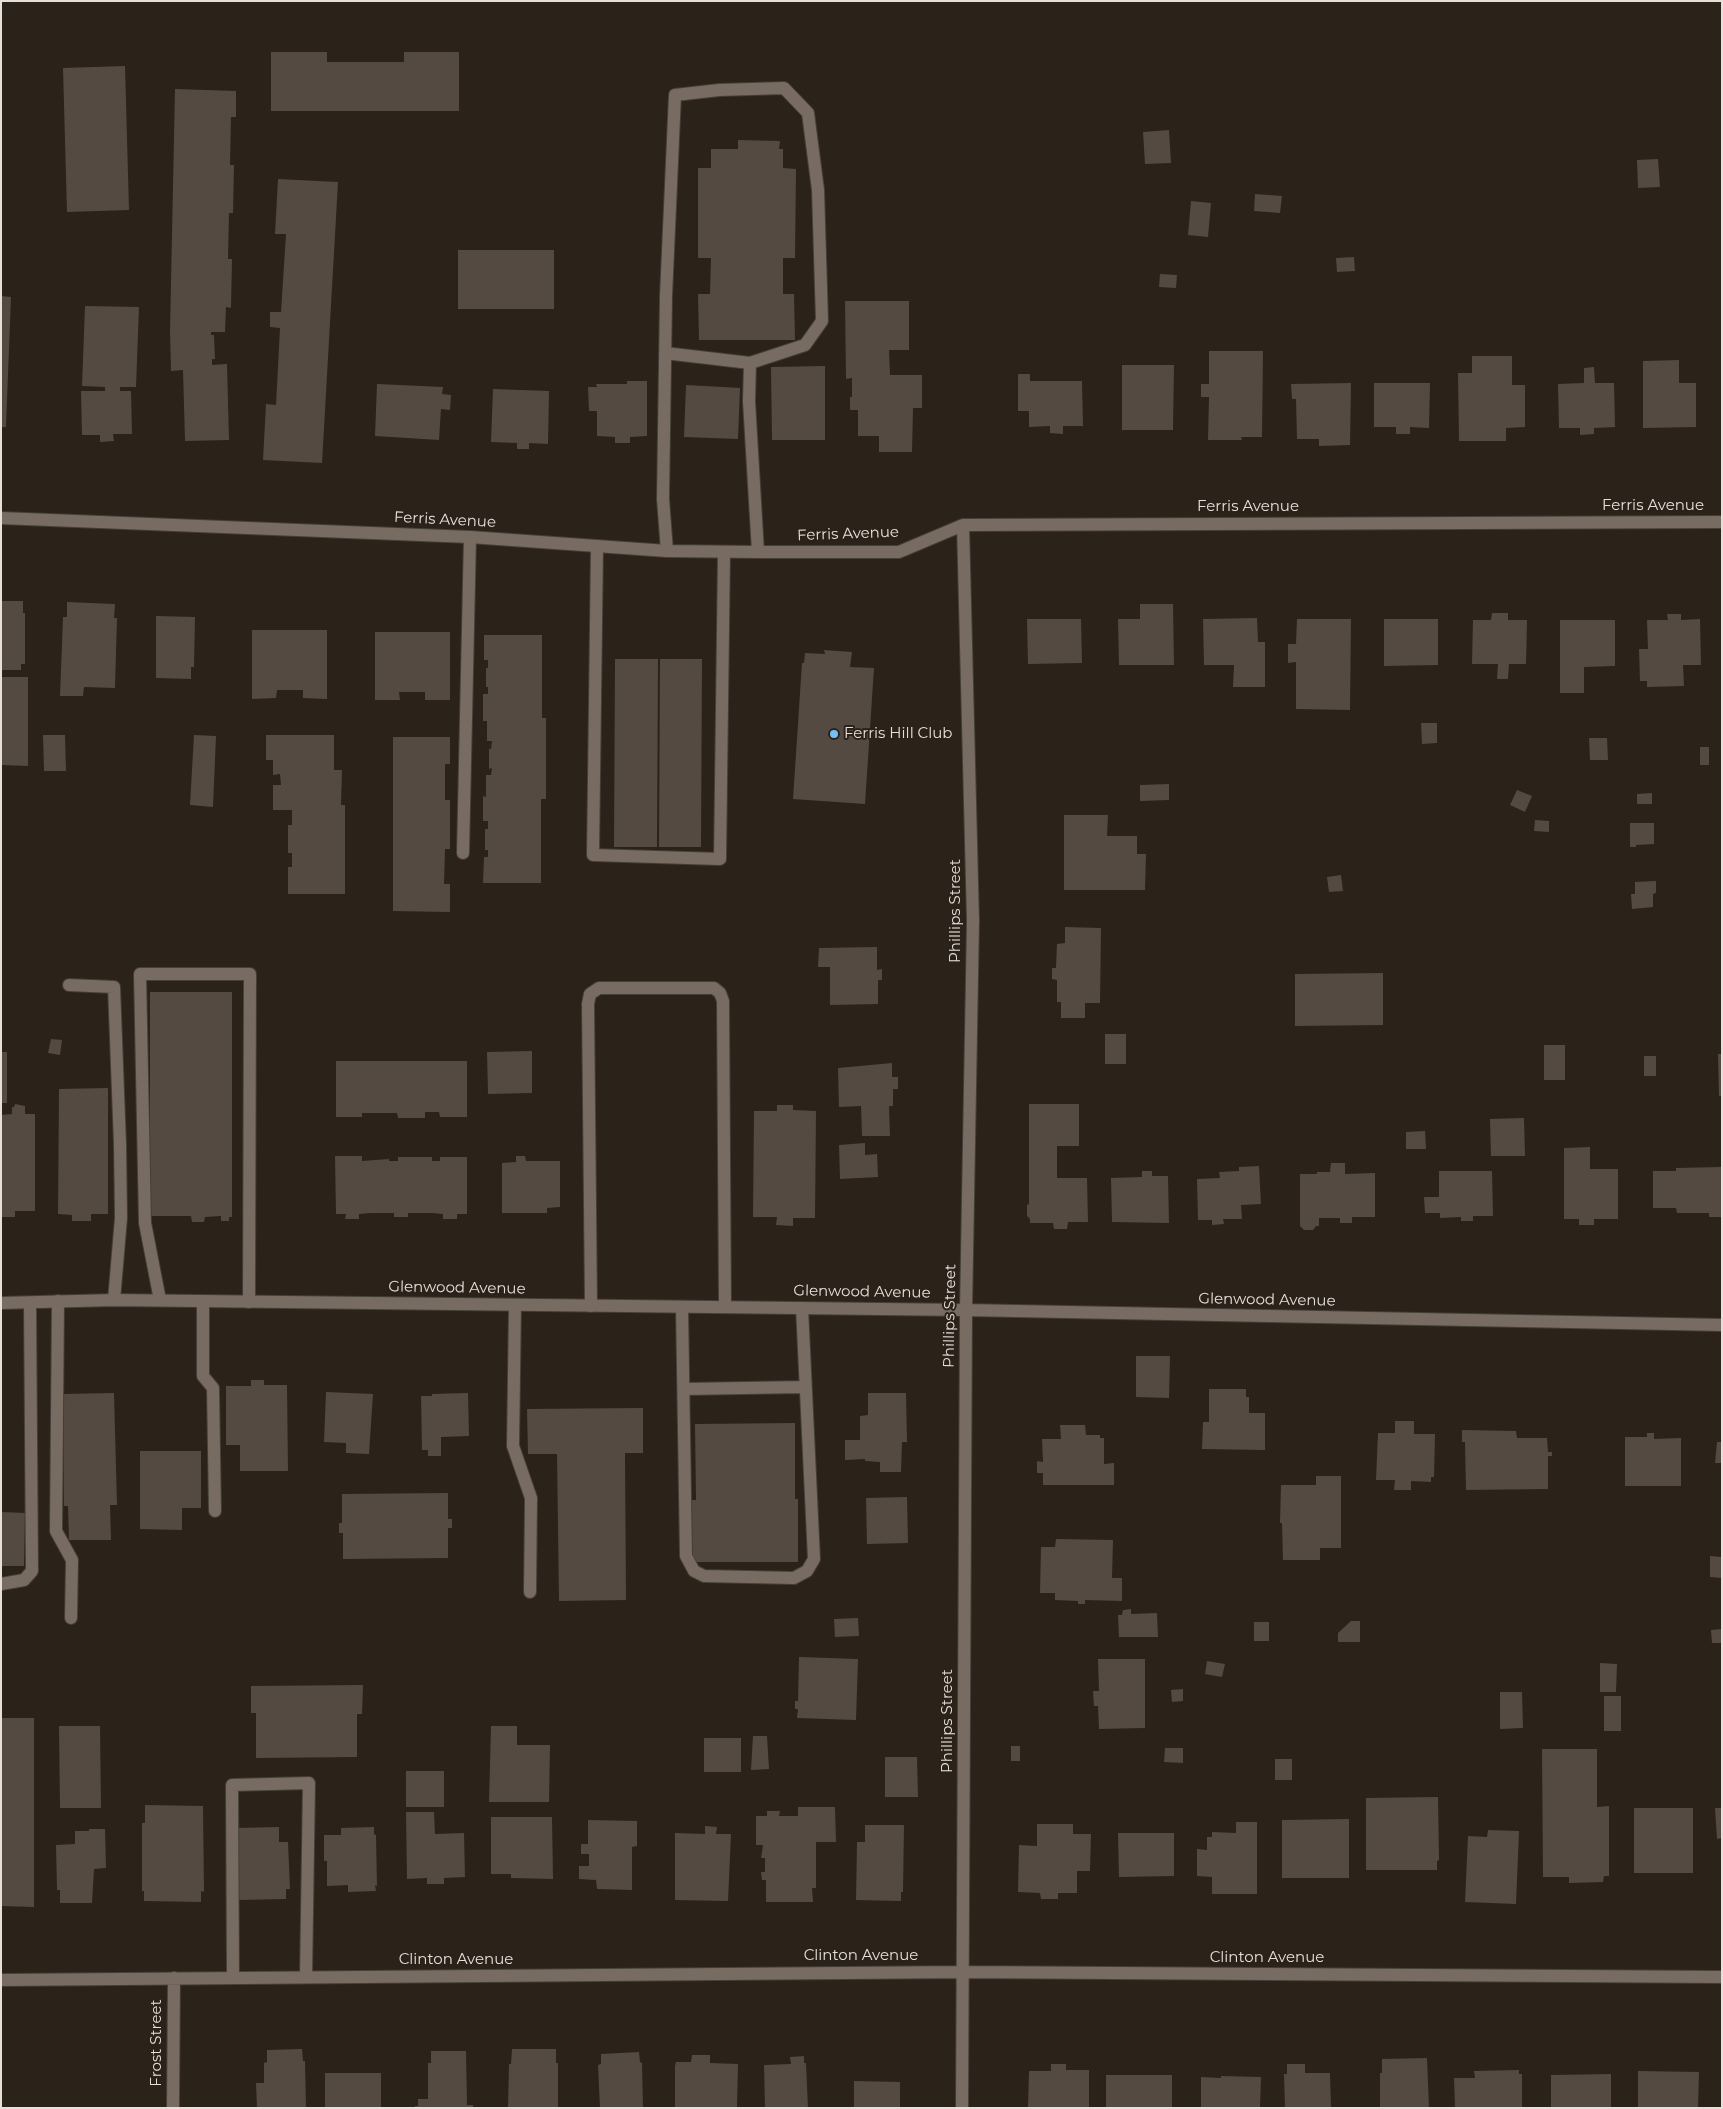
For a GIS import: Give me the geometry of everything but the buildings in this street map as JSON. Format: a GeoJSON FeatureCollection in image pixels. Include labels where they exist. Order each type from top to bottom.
{"type":"FeatureCollection","features":[{"type":"Feature","properties":{"kind":"street"},"geometry":{"type":"LineString","coordinates":[[665,353],[750,363],[805,345],[822,321],[818,190],[808,113],[784,88],[719,90],[675,96],[666,287],[665,353],[663,499],[667,551]]}},
{"type":"Feature","properties":{"kind":"street"},"geometry":{"type":"LineString","coordinates":[[750,363],[749,401],[758,552]]}},
{"type":"Feature","properties":{"kind":"street","name":"Ferris Avenue"},"geometry":{"type":"LineString","coordinates":[[1,518],[470,537],[667,551],[724,552],[899,552],[963,525],[1722,522]]}},
{"type":"Feature","properties":{"kind":"street","name":"Phillips Street"},"geometry":{"type":"LineString","coordinates":[[962,2108],[966,1310],[973,920],[963,525]]}},
{"type":"Feature","properties":{"kind":"street"},"geometry":{"type":"LineString","coordinates":[[463,852],[470,537]]}},
{"type":"Feature","properties":{"kind":"street"},"geometry":{"type":"LineString","coordinates":[[597,546],[593,856],[720,859],[724,552]]}},
{"type":"Feature","properties":{"kind":"street"},"geometry":{"type":"LineString","coordinates":[[160,1300],[145,1223],[140,974],[250,974],[249,1302]]}},
{"type":"Feature","properties":{"kind":"street"},"geometry":{"type":"LineString","coordinates":[[69,985],[114,986],[121,1199],[114,1300]]}},
{"type":"Feature","properties":{"kind":"street"},"geometry":{"type":"LineString","coordinates":[[591,1306],[588,1033],[590,994],[598,988],[714,988],[720,993],[723,1001],[725,1307]]}},
{"type":"Feature","properties":{"kind":"street","name":"Glenwood Avenue"},"geometry":{"type":"LineString","coordinates":[[1,1303],[160,1300],[966,1310],[1722,1325]]}},
{"type":"Feature","properties":{"kind":"street"},"geometry":{"type":"LineString","coordinates":[[58,1301],[56,1531],[72,1560],[71,1618]]}},
{"type":"Feature","properties":{"kind":"street"},"geometry":{"type":"LineString","coordinates":[[203,1301],[204,1376],[213,1388],[214,1510]]}},
{"type":"Feature","properties":{"kind":"street"},"geometry":{"type":"LineString","coordinates":[[1,1584],[24,1580],[32,1571],[30,1303]]}},
{"type":"Feature","properties":{"kind":"street"},"geometry":{"type":"LineString","coordinates":[[515,1305],[513,1446],[531,1498],[530,1592]]}},
{"type":"Feature","properties":{"kind":"street"},"geometry":{"type":"LineString","coordinates":[[682,1307],[686,1556],[694,1572],[704,1576],[794,1578],[807,1572],[814,1559],[802,1308]]}},
{"type":"Feature","properties":{"kind":"street"},"geometry":{"type":"LineString","coordinates":[[684,1389],[805,1387]]}},
{"type":"Feature","properties":{"kind":"street"},"geometry":{"type":"LineString","coordinates":[[234,1978],[232,1785],[309,1783],[306,1977]]}},
{"type":"Feature","properties":{"kind":"street","name":"Clinton Avenue"},"geometry":{"type":"LineString","coordinates":[[1,1980],[963,1972],[1722,1977]]}},
{"type":"Feature","properties":{"kind":"street","name":"Frost Street"},"geometry":{"type":"LineString","coordinates":[[173,2108],[174,1978]]}},
{"type":"Feature","properties":{"kind":"place","name":"Ferris Hill Club"},"geometry":{"type":"Point","coordinates":[834,734]}}]}
